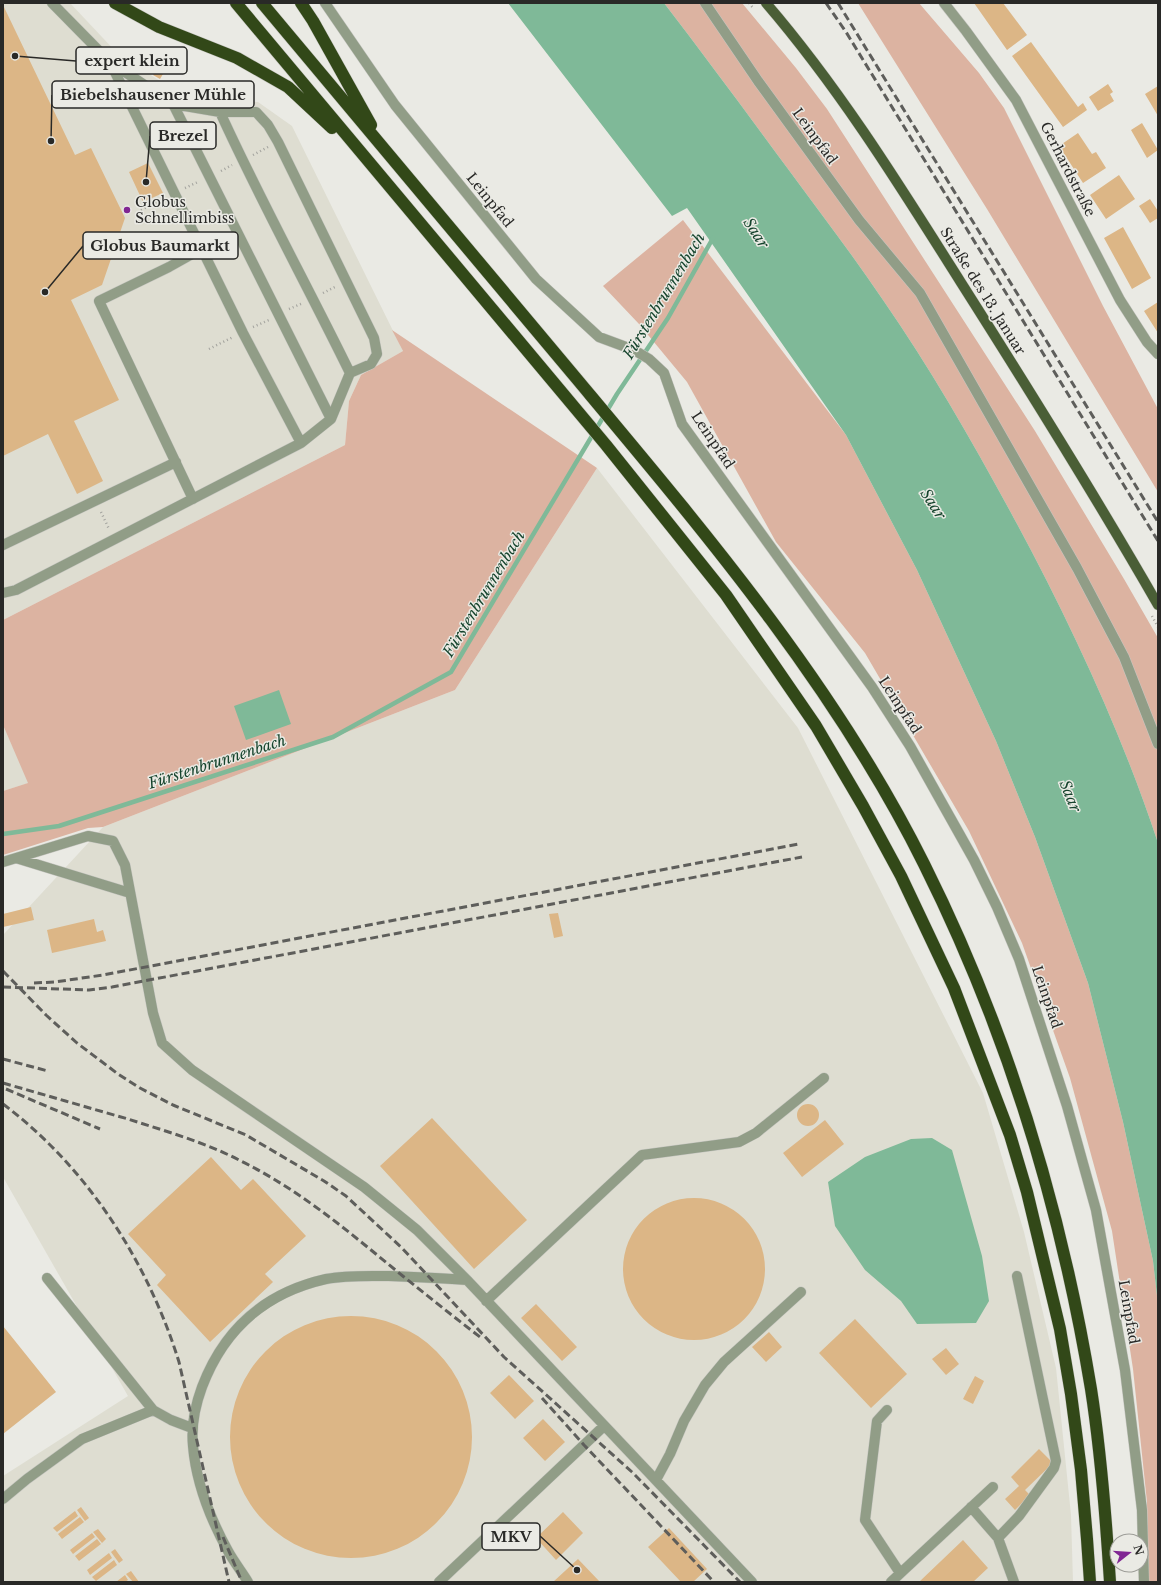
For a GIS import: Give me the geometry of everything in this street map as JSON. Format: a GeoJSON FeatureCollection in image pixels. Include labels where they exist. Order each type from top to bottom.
{"type":"FeatureCollection","features":[{"type":"Feature","properties":{"kind":"highway"},"geometry":{"type":"LineString","coordinates":[[115,3],[159,27],[237,58],[288,87],[371,165]]}},
{"type":"Feature","properties":{"kind":"highway"},"geometry":{"type":"LineString","coordinates":[[236,3],[606,445],[726,595],[816,726],[863,806],[901,876],[954,988],[1010,1135],[1027,1192],[1059,1322],[1071,1394],[1081,1470],[1090,1582]]}},
{"type":"Feature","properties":{"kind":"highway"},"geometry":{"type":"LineString","coordinates":[[262,3],[621,432],[743,585],[792,650],[838,716],[885,793],[922,861],[975,976],[1006,1057],[1030,1129],[1047,1187],[1081,1331],[1092,1394],[1101,1469],[1110,1582]]}},
{"type":"Feature","properties":{"kind":"highway"},"geometry":{"type":"LineString","coordinates":[[301,3],[386,151]]}},
{"type":"Feature","properties":{"kind":"main road","name":"Straße des 13. Januar"},"geometry":{"type":"LineString","coordinates":[[766,3],[811,57],[872,143],[1053,429],[1158,605]]}},
{"type":"Feature","properties":{"kind":"street"},"geometry":{"type":"LineString","coordinates":[[3,593],[16,590],[301,443],[331,419],[350,373],[371,364],[377,354],[374,338],[268,125],[256,112],[220,112],[173,104],[110,62],[52,3]]}},
{"type":"Feature","properties":{"kind":"street","name":"Leinpfad"},"geometry":{"type":"LineString","coordinates":[[325,3],[395,106],[536,279],[599,337],[634,350],[649,359],[664,373],[682,424],[867,681],[910,746],[974,860],[997,907],[1019,959],[1067,1106],[1096,1210],[1125,1370],[1142,1510],[1144,1582]]}},
{"type":"Feature","properties":{"kind":"street","name":"Leinpfad"},"geometry":{"type":"LineString","coordinates":[[704,3],[758,81],[859,220],[920,293],[1077,568],[1124,657],[1158,744]]}},
{"type":"Feature","properties":{"kind":"street","name":"Gerhardstraße"},"geometry":{"type":"LineString","coordinates":[[944,3],[1016,100],[1120,300],[1147,342],[1158,354]]}},
{"type":"Feature","properties":{"kind":"street"},"geometry":{"type":"LineString","coordinates":[[110,62],[243,333],[301,443]]}},
{"type":"Feature","properties":{"kind":"street"},"geometry":{"type":"LineString","coordinates":[[173,104],[331,419]]}},
{"type":"Feature","properties":{"kind":"street"},"geometry":{"type":"LineString","coordinates":[[220,112],[242,160],[350,373]]}},
{"type":"Feature","properties":{"kind":"street"},"geometry":{"type":"LineString","coordinates":[[193,499],[99,301],[169,267],[201,249]]}},
{"type":"Feature","properties":{"kind":"street"},"geometry":{"type":"LineString","coordinates":[[3,545],[176,462]]}},
{"type":"Feature","properties":{"kind":"street"},"geometry":{"type":"LineString","coordinates":[[3,862],[88,836],[113,841],[126,865],[153,1013],[162,1043],[192,1070],[364,1187],[418,1230],[752,1582]]}},
{"type":"Feature","properties":{"kind":"street"},"geometry":{"type":"LineString","coordinates":[[16,858],[130,893]]}},
{"type":"Feature","properties":{"kind":"street"},"geometry":{"type":"LineString","coordinates":[[486,1301],[642,1155],[739,1142],[756,1133],[824,1078]]}},
{"type":"Feature","properties":{"kind":"street"},"geometry":{"type":"LineString","coordinates":[[248,1582],[228,1551],[206,1501],[196,1466],[192,1428],[197,1401],[208,1371],[220,1349],[235,1328],[262,1306],[279,1296],[300,1286],[327,1279],[353,1276],[428,1277],[467,1280]]}},
{"type":"Feature","properties":{"kind":"street"},"geometry":{"type":"LineString","coordinates":[[998,1538],[1019,1516],[1054,1468],[1056,1462],[1017,1276]]}},
{"type":"Feature","properties":{"kind":"street"},"geometry":{"type":"LineString","coordinates":[[47,1278],[153,1410],[171,1420],[192,1428]]}},
{"type":"Feature","properties":{"kind":"street"},"geometry":{"type":"LineString","coordinates":[[656,1480],[684,1421],[705,1385],[724,1362],[801,1292]]}},
{"type":"Feature","properties":{"kind":"street"},"geometry":{"type":"LineString","coordinates":[[3,1499],[27,1479],[82,1439],[153,1410]]}},
{"type":"Feature","properties":{"kind":"street"},"geometry":{"type":"LineString","coordinates":[[887,1410],[877,1422],[865,1520],[900,1573]]}},
{"type":"Feature","properties":{"kind":"street"},"geometry":{"type":"LineString","coordinates":[[439,1582],[604,1426]]}},
{"type":"Feature","properties":{"kind":"street"},"geometry":{"type":"LineString","coordinates":[[891,1582],[993,1486]]}},
{"type":"Feature","properties":{"kind":"street"},"geometry":{"type":"LineString","coordinates":[[971,1507],[998,1538],[1014,1582]]}},
{"type":"Feature","properties":{"kind":"path"},"geometry":{"type":"LineString","coordinates":[[749,3],[758,13]]}},
{"type":"Feature","properties":{"kind":"path"},"geometry":{"type":"LineString","coordinates":[[96,500],[114,540]]}},
{"type":"Feature","properties":{"kind":"path"},"geometry":{"type":"LineString","coordinates":[[1151,614],[1158,627]]}},
{"type":"Feature","properties":{"kind":"shaded area"},"geometry":{"type":"Polygon","coordinates":[[[3,3],[70,3],[118,54],[174,90],[218,99],[258,102],[292,126],[403,351],[361,375],[349,401],[345,445],[3,620],[3,3]]]}},
{"type":"Feature","properties":{"kind":"shaded area"},"geometry":{"type":"Polygon","coordinates":[[[664,3],[742,3],[796,68],[827,109],[1035,431],[1124,579],[1158,638],[1158,843],[1127,758],[1092,674],[1010,511],[950,404],[861,268],[664,3]]]}},
{"type":"Feature","properties":{"kind":"shaded area"},"geometry":{"type":"Polygon","coordinates":[[[858,3],[919,3],[979,73],[1004,108],[1103,306],[1158,409],[1158,492],[987,209],[858,3]]]}},
{"type":"Feature","properties":{"kind":"shaded area"},"geometry":{"type":"Polygon","coordinates":[[[683,220],[846,435],[917,570],[996,741],[1035,837],[1088,983],[1123,1122],[1153,1261],[1158,1304],[1158,1582],[1148,1582],[1149,1533],[1147,1533],[1147,1502],[1133,1369],[1112,1231],[1070,1078],[1022,943],[969,831],[865,653],[776,542],[687,382],[639,324],[603,286],[683,220]]]}},
{"type":"Feature","properties":{"kind":"shaded area"},"geometry":{"type":"Polygon","coordinates":[[[392,330],[597,468],[455,690],[103,827],[88,828],[3,855],[3,791],[28,783],[3,725],[3,620],[345,445],[349,401],[361,375],[403,351],[392,330]]]}},
{"type":"Feature","properties":{"kind":"shaded area"},"geometry":{"type":"Polygon","coordinates":[[[597,468],[798,728],[983,1093],[1024,1232],[1056,1368],[1071,1515],[1073,1582],[3,1582],[3,1476],[128,1396],[3,1177],[3,935],[103,827],[455,690],[597,468]]]}},
{"type":"Feature","properties":{"kind":"shaded area"},"geometry":{"type":"Polygon","coordinates":[[[3,725],[29,783],[3,791],[3,725]]]}},
{"type":"Feature","properties":{"kind":"water","name":"Saar"},"geometry":{"type":"Polygon","coordinates":[[[508,3],[664,3],[838,236],[900,326],[950,404],[1010,511],[1052,592],[1092,674],[1110,716],[1158,843],[1158,1304],[1153,1261],[1123,1122],[1088,983],[1035,837],[996,741],[917,570],[846,435],[687,208],[672,216],[508,3]]]}},
{"type":"Feature","properties":{"kind":"water"},"geometry":{"type":"Polygon","coordinates":[[[279,690],[291,724],[246,740],[234,706],[279,690]]]}},
{"type":"Feature","properties":{"kind":"water"},"geometry":{"type":"Polygon","coordinates":[[[932,1138],[952,1150],[982,1256],[989,1301],[976,1323],[917,1324],[901,1301],[865,1270],[835,1226],[828,1182],[865,1157],[911,1139],[932,1138]]]}},
{"type":"Feature","properties":{"kind":"building"},"geometry":{"type":"Polygon","coordinates":[[[974,3],[1003,3],[1027,35],[1007,50],[974,3]]]}},
{"type":"Feature","properties":{"kind":"building"},"geometry":{"type":"Polygon","coordinates":[[[3,5],[75,155],[91,148],[125,218],[102,285],[71,300],[119,400],[74,421],[103,481],[77,494],[48,434],[3,456],[3,5]]]}},
{"type":"Feature","properties":{"kind":"building"},"geometry":{"type":"Polygon","coordinates":[[[1031,42],[1078,107],[1083,103],[1087,110],[1063,127],[1012,56],[1031,42]]]}},
{"type":"Feature","properties":{"kind":"building"},"geometry":{"type":"Polygon","coordinates":[[[156,70],[163,74],[160,79],[153,75],[156,70]]]}},
{"type":"Feature","properties":{"kind":"building"},"geometry":{"type":"Polygon","coordinates":[[[1108,84],[1113,92],[1110,94],[1114,101],[1098,111],[1089,97],[1108,84]]]}},
{"type":"Feature","properties":{"kind":"building"},"geometry":{"type":"Polygon","coordinates":[[[1158,86],[1158,116],[1145,94],[1158,86]]]}},
{"type":"Feature","properties":{"kind":"building"},"geometry":{"type":"Polygon","coordinates":[[[1142,123],[1158,150],[1147,158],[1131,130],[1142,123]]]}},
{"type":"Feature","properties":{"kind":"building"},"geometry":{"type":"Polygon","coordinates":[[[1078,133],[1092,154],[1096,152],[1106,168],[1083,183],[1059,146],[1078,133]]]}},
{"type":"Feature","properties":{"kind":"building"},"geometry":{"type":"Polygon","coordinates":[[[148,163],[163,193],[143,202],[129,172],[148,163]]]}},
{"type":"Feature","properties":{"kind":"building"},"geometry":{"type":"Polygon","coordinates":[[[1119,175],[1135,199],[1106,219],[1090,195],[1119,175]]]}},
{"type":"Feature","properties":{"kind":"building"},"geometry":{"type":"Polygon","coordinates":[[[1150,199],[1158,211],[1158,218],[1150,223],[1139,206],[1150,199]]]}},
{"type":"Feature","properties":{"kind":"building"},"geometry":{"type":"Polygon","coordinates":[[[1123,227],[1151,278],[1132,289],[1104,238],[1123,227]]]}},
{"type":"Feature","properties":{"kind":"building"},"geometry":{"type":"Polygon","coordinates":[[[1158,302],[1158,333],[1144,311],[1158,302]]]}},
{"type":"Feature","properties":{"kind":"building"},"geometry":{"type":"Polygon","coordinates":[[[31,907],[34,920],[3,927],[3,914],[31,907]]]}},
{"type":"Feature","properties":{"kind":"building"},"geometry":{"type":"Polygon","coordinates":[[[558,913],[563,936],[554,938],[549,914],[558,913]]]}},
{"type":"Feature","properties":{"kind":"building"},"geometry":{"type":"Polygon","coordinates":[[[94,919],[97,932],[103,930],[106,941],[52,953],[47,930],[94,919]]]}},
{"type":"Feature","properties":{"kind":"building"},"geometry":{"type":"Polygon","coordinates":[[[808,1104],[816,1107],[819,1115],[816,1123],[808,1126],[800,1123],[797,1115],[800,1107],[808,1104]]]}},
{"type":"Feature","properties":{"kind":"building"},"geometry":{"type":"Polygon","coordinates":[[[432,1118],[527,1220],[474,1269],[380,1166],[432,1118]]]}},
{"type":"Feature","properties":{"kind":"building"},"geometry":{"type":"Polygon","coordinates":[[[825,1120],[844,1144],[802,1177],[783,1153],[825,1120]]]}},
{"type":"Feature","properties":{"kind":"building"},"geometry":{"type":"Polygon","coordinates":[[[211,1157],[241,1190],[253,1179],[306,1236],[265,1274],[273,1282],[210,1342],[157,1285],[166,1275],[128,1234],[211,1157]]]}},
{"type":"Feature","properties":{"kind":"building"},"geometry":{"type":"Polygon","coordinates":[[[701,1198],[728,1206],[745,1218],[760,1242],[764,1255],[764,1283],[760,1296],[745,1320],[721,1335],[708,1339],[687,1340],[660,1332],[643,1320],[628,1296],[624,1283],[623,1262],[631,1235],[643,1218],[667,1203],[680,1199],[701,1198]]]}},
{"type":"Feature","properties":{"kind":"building"},"geometry":{"type":"Polygon","coordinates":[[[536,1304],[577,1347],[562,1361],[521,1318],[536,1304]]]}},
{"type":"Feature","properties":{"kind":"building"},"geometry":{"type":"Polygon","coordinates":[[[351,1316],[386,1321],[408,1330],[428,1344],[444,1360],[458,1380],[467,1402],[472,1437],[467,1472],[458,1494],[444,1514],[428,1530],[408,1544],[386,1553],[351,1558],[316,1553],[294,1544],[274,1530],[258,1514],[244,1494],[235,1472],[230,1437],[235,1402],[244,1380],[258,1360],[274,1344],[294,1330],[316,1321],[351,1316]]]}},
{"type":"Feature","properties":{"kind":"building"},"geometry":{"type":"Polygon","coordinates":[[[855,1319],[907,1374],[871,1408],[819,1353],[855,1319]]]}},
{"type":"Feature","properties":{"kind":"building"},"geometry":{"type":"Polygon","coordinates":[[[3,1326],[56,1392],[3,1434],[3,1326]]]}},
{"type":"Feature","properties":{"kind":"building"},"geometry":{"type":"Polygon","coordinates":[[[769,1332],[782,1347],[766,1362],[752,1347],[769,1332]]]}},
{"type":"Feature","properties":{"kind":"building"},"geometry":{"type":"Polygon","coordinates":[[[946,1348],[959,1364],[946,1375],[932,1359],[946,1348]]]}},
{"type":"Feature","properties":{"kind":"building"},"geometry":{"type":"Polygon","coordinates":[[[509,1375],[534,1401],[515,1419],[490,1393],[509,1375]]]}},
{"type":"Feature","properties":{"kind":"building"},"geometry":{"type":"Polygon","coordinates":[[[975,1376],[984,1381],[973,1404],[963,1399],[975,1376]]]}},
{"type":"Feature","properties":{"kind":"building"},"geometry":{"type":"Polygon","coordinates":[[[543,1419],[565,1442],[545,1461],[523,1438],[543,1419]]]}},
{"type":"Feature","properties":{"kind":"building"},"geometry":{"type":"Polygon","coordinates":[[[1039,1449],[1053,1463],[1025,1490],[1030,1495],[1015,1510],[1005,1499],[1019,1486],[1011,1477],[1039,1449]]]}},
{"type":"Feature","properties":{"kind":"building"},"geometry":{"type":"Polygon","coordinates":[[[81,1507],[89,1518],[85,1521],[77,1510],[81,1507]]]}},
{"type":"Feature","properties":{"kind":"building"},"geometry":{"type":"Polygon","coordinates":[[[75,1511],[78,1516],[57,1532],[53,1528],[75,1511]]]}},
{"type":"Feature","properties":{"kind":"building"},"geometry":{"type":"Polygon","coordinates":[[[563,1512],[583,1533],[556,1560],[536,1538],[563,1512]]]}},
{"type":"Feature","properties":{"kind":"building"},"geometry":{"type":"Polygon","coordinates":[[[80,1517],[84,1522],[62,1539],[58,1534],[80,1517]]]}},
{"type":"Feature","properties":{"kind":"building"},"geometry":{"type":"Polygon","coordinates":[[[669,1528],[707,1569],[693,1582],[681,1582],[648,1547],[669,1528]]]}},
{"type":"Feature","properties":{"kind":"building"},"geometry":{"type":"Polygon","coordinates":[[[98,1529],[106,1539],[102,1543],[93,1532],[98,1529]]]}},
{"type":"Feature","properties":{"kind":"building"},"geometry":{"type":"Polygon","coordinates":[[[92,1533],[95,1537],[73,1554],[70,1550],[92,1533]]]}},
{"type":"Feature","properties":{"kind":"building"},"geometry":{"type":"Polygon","coordinates":[[[97,1539],[101,1544],[79,1561],[75,1556],[97,1539]]]}},
{"type":"Feature","properties":{"kind":"building"},"geometry":{"type":"Polygon","coordinates":[[[963,1540],[988,1568],[973,1582],[919,1582],[963,1540]]]}},
{"type":"Feature","properties":{"kind":"building"},"geometry":{"type":"Polygon","coordinates":[[[115,1549],[123,1560],[119,1563],[111,1552],[115,1549]]]}},
{"type":"Feature","properties":{"kind":"building"},"geometry":{"type":"Polygon","coordinates":[[[109,1553],[112,1558],[90,1575],[87,1570],[109,1553]]]}},
{"type":"Feature","properties":{"kind":"building"},"geometry":{"type":"Polygon","coordinates":[[[578,1559],[600,1582],[553,1582],[578,1559]]]}},
{"type":"Feature","properties":{"kind":"building"},"geometry":{"type":"Polygon","coordinates":[[[114,1560],[117,1565],[96,1581],[92,1577],[114,1560]]]}},
{"type":"Feature","properties":{"kind":"building"},"geometry":{"type":"Polygon","coordinates":[[[131,1571],[139,1582],[133,1582],[126,1574],[131,1571]]]}},
{"type":"Feature","properties":{"kind":"building"},"geometry":{"type":"Polygon","coordinates":[[[125,1575],[128,1580],[125,1582],[116,1582],[125,1575]]]}},
{"type":"Feature","properties":{"kind":"waterway","name":"Fürstenbrunnenbach"},"geometry":{"type":"LineString","coordinates":[[3,834],[59,826],[333,737],[451,672],[617,394],[668,318],[713,238]]}},
{"type":"Feature","properties":{"kind":"railway"},"geometry":{"type":"LineString","coordinates":[[826,3],[846,32],[1158,541]]}},
{"type":"Feature","properties":{"kind":"railway"},"geometry":{"type":"LineString","coordinates":[[838,3],[1158,522]]}},
{"type":"Feature","properties":{"kind":"railway"},"geometry":{"type":"LineString","coordinates":[[34,983],[55,982],[103,975],[799,844]]}},
{"type":"Feature","properties":{"kind":"railway"},"geometry":{"type":"LineString","coordinates":[[3,987],[89,990],[112,987],[802,857]]}},
{"type":"Feature","properties":{"kind":"railway"},"geometry":{"type":"LineString","coordinates":[[3,971],[46,1015],[77,1043],[118,1074],[140,1088],[173,1105],[246,1135],[324,1181],[346,1196],[402,1248],[504,1357],[632,1472],[740,1582]]}},
{"type":"Feature","properties":{"kind":"railway"},"geometry":{"type":"LineString","coordinates":[[3,1059],[48,1071]]}},
{"type":"Feature","properties":{"kind":"railway"},"geometry":{"type":"LineString","coordinates":[[3,1083],[128,1119],[184,1137],[226,1154],[262,1172],[305,1199],[345,1229],[480,1337]]}},
{"type":"Feature","properties":{"kind":"railway"},"geometry":{"type":"LineString","coordinates":[[6,1089],[100,1129]]}},
{"type":"Feature","properties":{"kind":"railway"},"geometry":{"type":"LineString","coordinates":[[3,1104],[33,1129],[62,1157],[87,1187],[111,1219],[132,1253],[150,1288],[166,1325],[179,1362],[229,1582]]}},
{"type":"Feature","properties":{"kind":"railway"},"geometry":{"type":"LineString","coordinates":[[542,1398],[584,1445],[714,1582]]}},
{"type":"Feature","properties":{"kind":"railway"},"geometry":{"type":"LineString","coordinates":[[223,1537],[242,1582]]}},
{"type":"Feature","properties":{"kind":"place","name":"expert klein"},"geometry":{"type":"Point","coordinates":[15,56]}},
{"type":"Feature","properties":{"kind":"place","name":"Biebelshausener Mühle"},"geometry":{"type":"Point","coordinates":[51,141]}},
{"type":"Feature","properties":{"kind":"place","name":"Brezel"},"geometry":{"type":"Point","coordinates":[146,182]}},
{"type":"Feature","properties":{"kind":"place","name":"Globus Schnellimbiss"},"geometry":{"type":"Point","coordinates":[127,210]}},
{"type":"Feature","properties":{"kind":"place","name":"Globus Baumarkt"},"geometry":{"type":"Point","coordinates":[45,292]}},
{"type":"Feature","properties":{"kind":"place","name":"MKV"},"geometry":{"type":"Point","coordinates":[577,1570]}}]}
